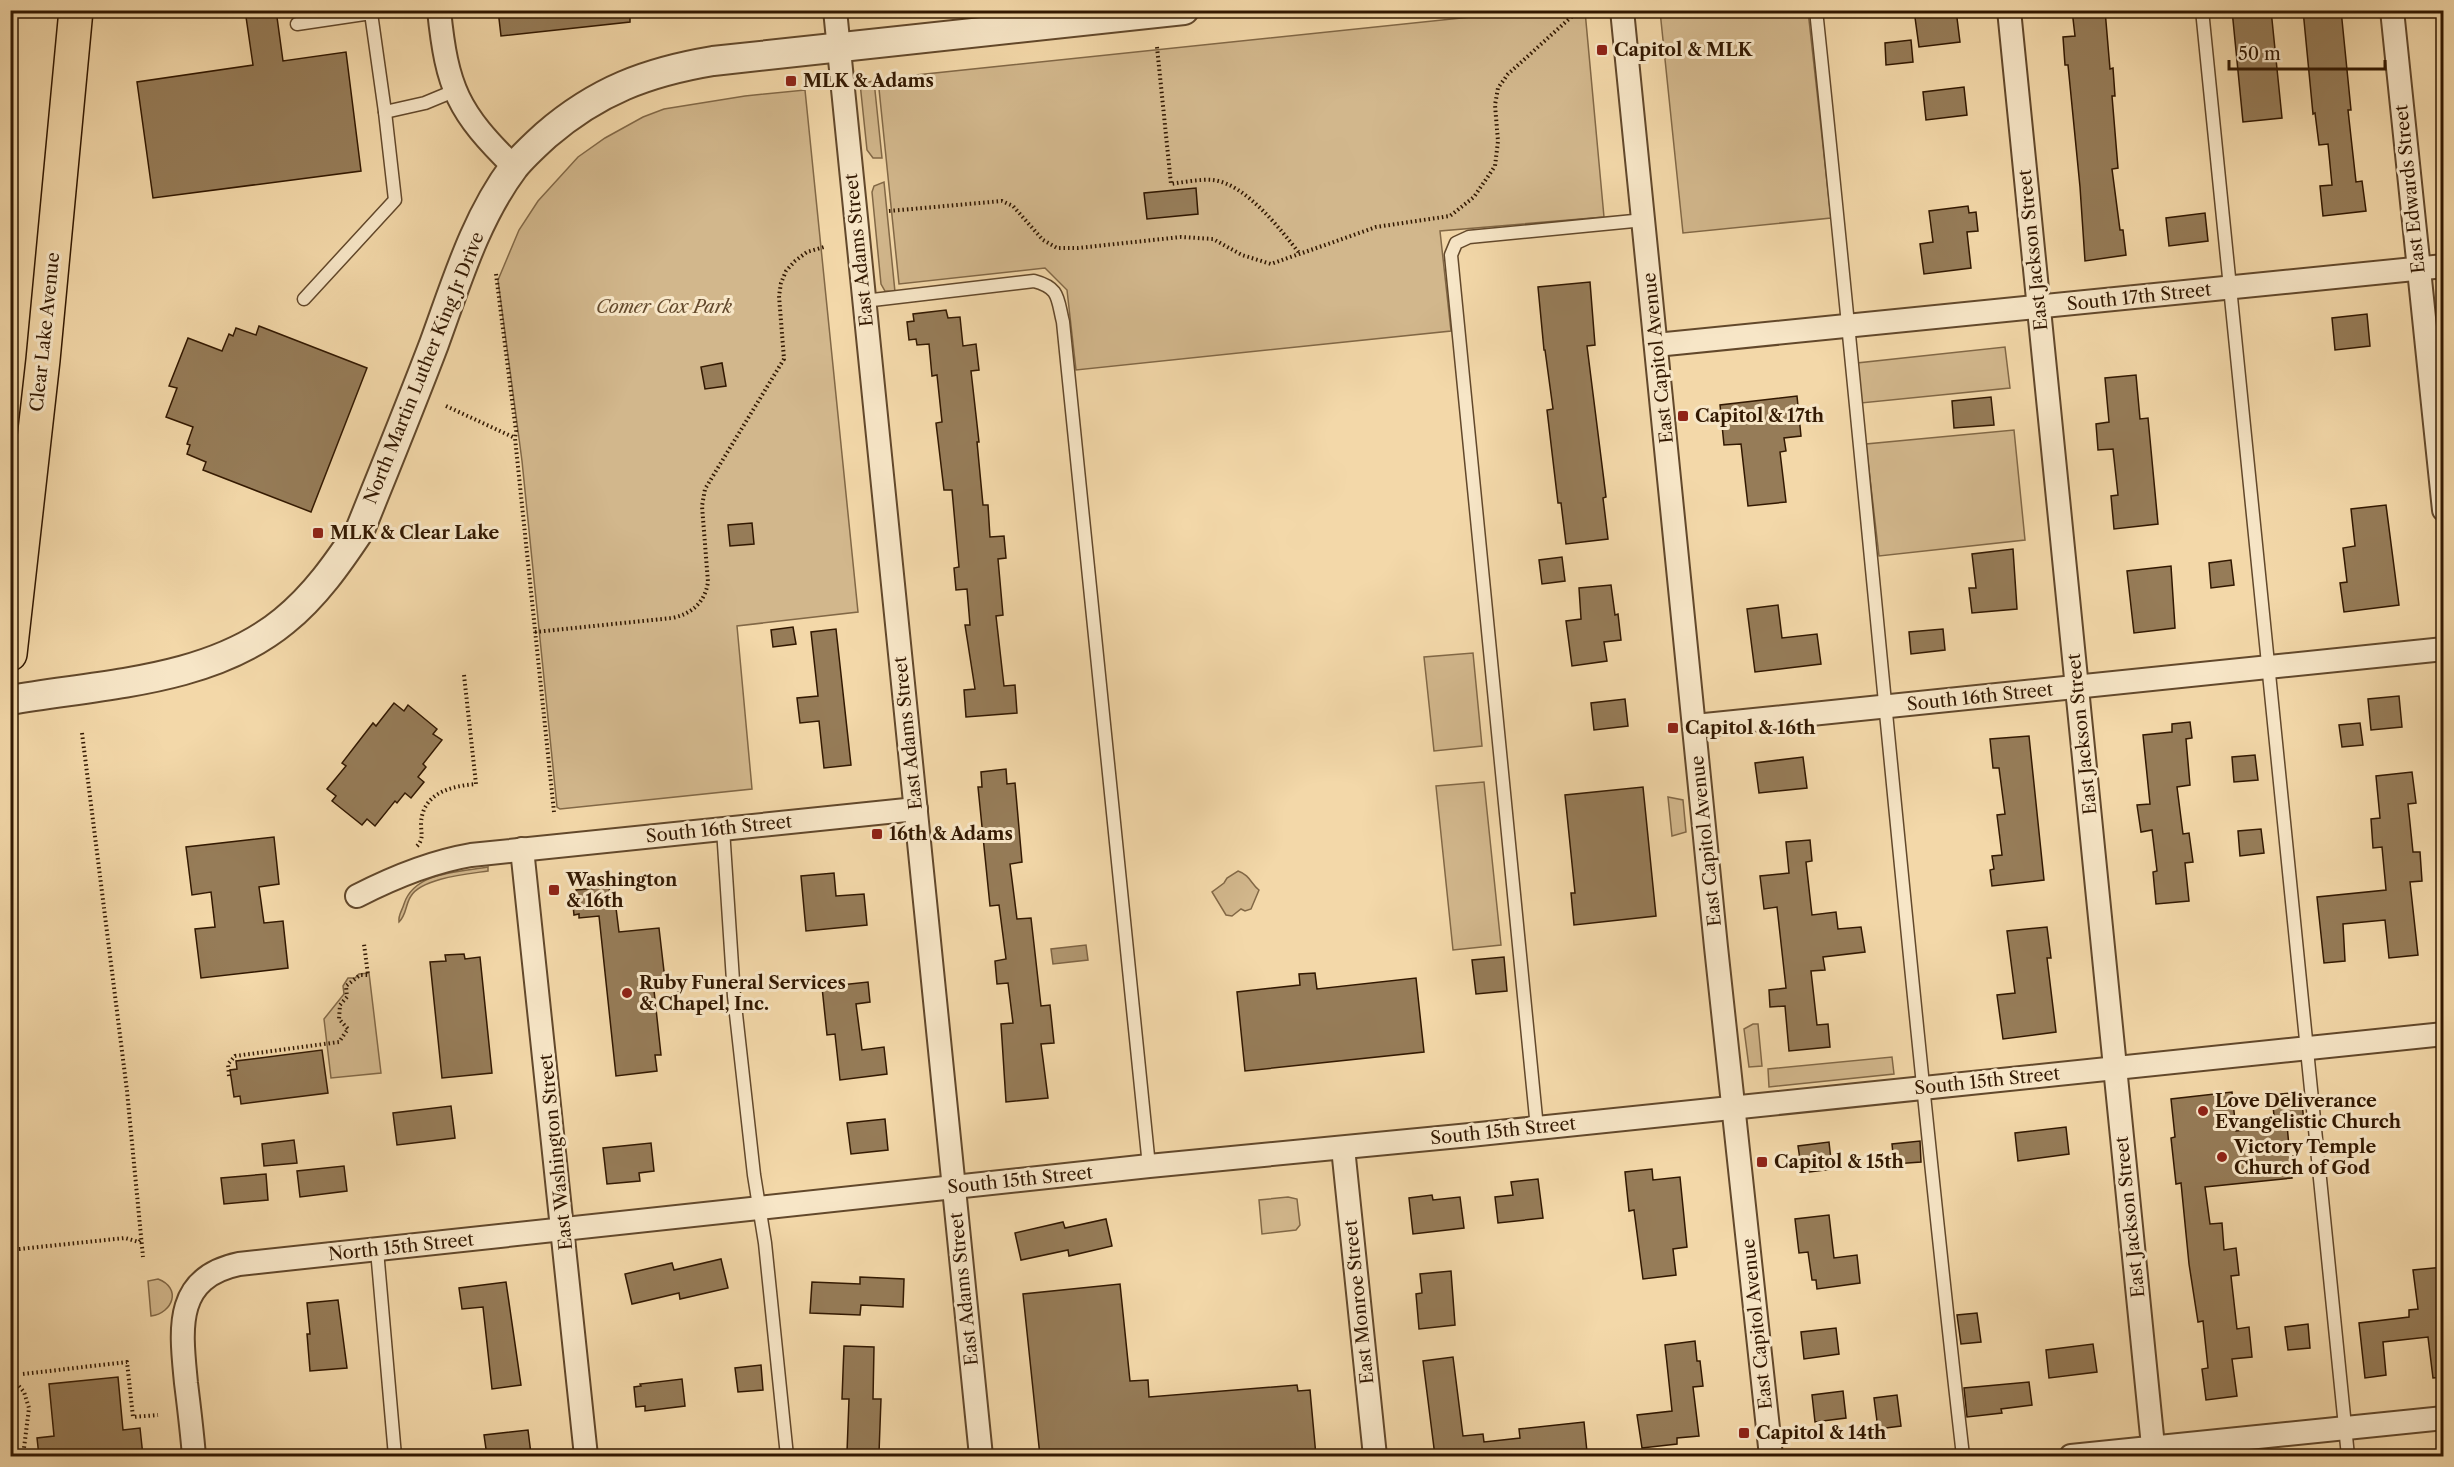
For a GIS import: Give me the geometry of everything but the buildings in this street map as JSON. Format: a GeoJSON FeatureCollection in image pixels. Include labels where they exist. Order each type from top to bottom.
{"type":"FeatureCollection","features":[{"type":"Feature","properties":{"kind":"main road","name":"Clear Lake Avenue"},"geometry":{"type":"LineString","coordinates":[[10,654],[44,348],[76,10]]}},
{"type":"Feature","properties":{"kind":"street"},"geometry":{"type":"LineString","coordinates":[[439,10],[446,67],[464,112],[514,167]]}},
{"type":"Feature","properties":{"kind":"street","name":"East Adams Street"},"geometry":{"type":"LineString","coordinates":[[835,10],[981,1456]]}},
{"type":"Feature","properties":{"kind":"street","name":"North Martin Luther King Jr Drive"},"geometry":{"type":"LineString","coordinates":[[10,700],[146,678],[214,662],[258,639],[284,622],[308,599],[335,567],[360,530],[467,252],[491,203],[514,167],[563,121],[585,105],[631,81],[683,66],[713,61],[1184,10]]}},
{"type":"Feature","properties":{"kind":"street","name":"East Capitol Avenue"},"geometry":{"type":"LineString","coordinates":[[1622,10],[1771,1456]]}},
{"type":"Feature","properties":{"kind":"street","name":"East Jackson Street"},"geometry":{"type":"LineString","coordinates":[[2009,10],[2154,1452]]}},
{"type":"Feature","properties":{"kind":"street","name":"East Edwards Street"},"geometry":{"type":"LineString","coordinates":[[2392,10],[2417,268],[2444,510]]}},
{"type":"Feature","properties":{"kind":"street","name":"South 17th Street"},"geometry":{"type":"LineString","coordinates":[[1656,345],[2444,266]]}},
{"type":"Feature","properties":{"kind":"street","name":"South 16th Street"},"geometry":{"type":"LineString","coordinates":[[1695,726],[2444,650]]}},
{"type":"Feature","properties":{"kind":"street","name":"South 16th Street"},"geometry":{"type":"LineString","coordinates":[[357,896],[393,877],[442,860],[522,849],[916,809]]}},
{"type":"Feature","properties":{"kind":"street","name":"East Washington Street"},"geometry":{"type":"LineString","coordinates":[[522,849],[564,1230],[586,1456]]}},
{"type":"Feature","properties":{"kind":"street","name":"South 15th Street"},"geometry":{"type":"LineString","coordinates":[[564,1230],[1149,1166],[2444,1034]]}},
{"type":"Feature","properties":{"kind":"street","name":"East Monroe Street"},"geometry":{"type":"LineString","coordinates":[[1343,1148],[1375,1456]]}},
{"type":"Feature","properties":{"kind":"street","name":"North 15th Street"},"geometry":{"type":"LineString","coordinates":[[194,1456],[183,1351],[184,1312],[198,1284],[213,1273],[239,1264],[564,1230]]}},
{"type":"Feature","properties":{"kind":"street"},"geometry":{"type":"LineString","coordinates":[[2071,1456],[2154,1452],[2444,1418]]}},
{"type":"Feature","properties":{"kind":"lane"},"geometry":{"type":"LineString","coordinates":[[1816,10],[1850,326],[1886,707],[1963,1456]]}},
{"type":"Feature","properties":{"kind":"lane"},"geometry":{"type":"LineString","coordinates":[[2202,10],[2348,1456]]}},
{"type":"Feature","properties":{"kind":"lane"},"geometry":{"type":"LineString","coordinates":[[297,24],[372,13],[395,200],[304,299]]}},
{"type":"Feature","properties":{"kind":"lane"},"geometry":{"type":"LineString","coordinates":[[385,112],[425,103],[454,91]]}},
{"type":"Feature","properties":{"kind":"lane"},"geometry":{"type":"LineString","coordinates":[[1537,1128],[1451,255],[1456,243],[1469,237],[1644,220]]}},
{"type":"Feature","properties":{"kind":"lane"},"geometry":{"type":"LineString","coordinates":[[864,301],[1034,281],[1048,285],[1057,296],[1064,334],[1149,1166]]}},
{"type":"Feature","properties":{"kind":"lane"},"geometry":{"type":"LineString","coordinates":[[723,829],[734,996],[765,1243],[787,1456]]}},
{"type":"Feature","properties":{"kind":"lane"},"geometry":{"type":"LineString","coordinates":[[377,1250],[395,1456]]}},
{"type":"Feature","properties":{"kind":"path"},"geometry":{"type":"LineString","coordinates":[[889,211],[1002,201],[1014,207],[1043,240],[1058,248],[1180,237],[1213,239],[1242,255],[1271,264],[1376,227],[1450,216],[1474,197],[1495,166],[1498,141],[1495,105],[1498,88],[1508,74],[1579,10]]}},
{"type":"Feature","properties":{"kind":"path"},"geometry":{"type":"LineString","coordinates":[[1157,47],[1171,184],[1212,180],[1236,187],[1281,229],[1300,254]]}},
{"type":"Feature","properties":{"kind":"path"},"geometry":{"type":"LineString","coordinates":[[535,632],[672,618],[692,611],[699,604],[707,591],[708,582],[702,506],[705,489],[784,359],[779,296],[786,271],[807,252],[824,247]]}},
{"type":"Feature","properties":{"kind":"path"},"geometry":{"type":"LineString","coordinates":[[496,274],[516,431],[554,812]]}},
{"type":"Feature","properties":{"kind":"path"},"geometry":{"type":"LineString","coordinates":[[446,406],[515,438]]}},
{"type":"Feature","properties":{"kind":"path"},"geometry":{"type":"LineString","coordinates":[[417,846],[422,838],[422,815],[431,801],[444,789],[476,785],[464,675]]}},
{"type":"Feature","properties":{"kind":"path"},"geometry":{"type":"LineString","coordinates":[[82,733],[128,1101],[143,1257]]}},
{"type":"Feature","properties":{"kind":"path"},"geometry":{"type":"LineString","coordinates":[[229,1076],[228,1064],[235,1056],[339,1042],[348,1029],[339,1019],[340,1005],[347,997],[346,986],[360,975],[368,975],[364,944]]}},
{"type":"Feature","properties":{"kind":"path"},"geometry":{"type":"LineString","coordinates":[[10,1250],[125,1238],[139,1242],[141,1240]]}},
{"type":"Feature","properties":{"kind":"path"},"geometry":{"type":"LineString","coordinates":[[23,1374],[127,1362],[133,1417],[158,1415]]}},
{"type":"Feature","properties":{"kind":"path"},"geometry":{"type":"LineString","coordinates":[[10,1376],[24,1392],[29,1408],[23,1456]]}},
{"type":"Feature","properties":{"kind":"path"},"geometry":{"type":"LineString","coordinates":[[10,1414],[10,1421]]}},
{"type":"Feature","properties":{"kind":"path"},"geometry":{"type":"LineString","coordinates":[[10,1414],[13,1417],[10,1443]]}},
{"type":"Feature","properties":{"kind":"green space"},"geometry":{"type":"Polygon","coordinates":[[[1528,11],[1585,11],[1604,217],[1440,231],[1451,331],[1076,370],[1067,290],[1045,268],[899,284],[878,79],[1528,11]]]}},
{"type":"Feature","properties":{"kind":"green space"},"geometry":{"type":"Polygon","coordinates":[[[1660,11],[1808,11],[1831,218],[1683,233],[1660,11]]]}},
{"type":"Feature","properties":{"kind":"green space"},"geometry":{"type":"Polygon","coordinates":[[[874,81],[882,158],[873,158],[867,150],[860,83],[874,81]]]}},
{"type":"Feature","properties":{"kind":"green space","name":"Comer Cox Park"},"geometry":{"type":"Polygon","coordinates":[[[805,90],[858,612],[737,626],[752,789],[560,809],[557,807],[522,461],[498,280],[519,230],[538,201],[578,157],[605,138],[643,117],[664,109],[745,96],[805,90]]]}},
{"type":"Feature","properties":{"kind":"green space"},"geometry":{"type":"Polygon","coordinates":[[[884,182],[895,292],[885,291],[881,284],[872,192],[874,186],[884,182]]]}},
{"type":"Feature","properties":{"kind":"green space"},"geometry":{"type":"Polygon","coordinates":[[[2005,347],[2010,388],[1861,403],[1857,363],[2005,347]]]}},
{"type":"Feature","properties":{"kind":"green space"},"geometry":{"type":"Polygon","coordinates":[[[2014,430],[2025,540],[1879,556],[1866,444],[2014,430]]]}},
{"type":"Feature","properties":{"kind":"green space"},"geometry":{"type":"Polygon","coordinates":[[[1473,653],[1482,746],[1434,751],[1424,657],[1473,653]]]}},
{"type":"Feature","properties":{"kind":"green space"},"geometry":{"type":"Polygon","coordinates":[[[1484,782],[1501,945],[1453,950],[1436,786],[1484,782]]]}},
{"type":"Feature","properties":{"kind":"green space"},"geometry":{"type":"Polygon","coordinates":[[[1668,797],[1683,800],[1686,832],[1672,836],[1668,797]]]}},
{"type":"Feature","properties":{"kind":"green space"},"geometry":{"type":"Polygon","coordinates":[[[488,867],[488,871],[458,875],[425,885],[411,896],[399,922],[409,893],[417,885],[439,875],[488,867]]]}},
{"type":"Feature","properties":{"kind":"green space"},"geometry":{"type":"Polygon","coordinates":[[[1238,871],[1259,890],[1251,909],[1245,911],[1241,909],[1232,916],[1226,915],[1212,892],[1238,871]]]}},
{"type":"Feature","properties":{"kind":"green space"},"geometry":{"type":"Polygon","coordinates":[[[369,973],[381,1073],[331,1078],[324,1019],[344,994],[343,986],[348,978],[369,973]]]}},
{"type":"Feature","properties":{"kind":"green space"},"geometry":{"type":"Polygon","coordinates":[[[1758,1024],[1762,1066],[1749,1067],[1744,1029],[1758,1024]]]}},
{"type":"Feature","properties":{"kind":"green space"},"geometry":{"type":"Polygon","coordinates":[[[1892,1057],[1894,1074],[1769,1087],[1768,1069],[1892,1057]]]}},
{"type":"Feature","properties":{"kind":"green space"},"geometry":{"type":"Polygon","coordinates":[[[1288,1197],[1297,1199],[1300,1225],[1296,1230],[1262,1234],[1259,1200],[1288,1197]]]}},
{"type":"Feature","properties":{"kind":"green space"},"geometry":{"type":"Polygon","coordinates":[[[158,1279],[170,1288],[172,1300],[165,1310],[151,1316],[148,1281],[158,1279]]]}},
{"type":"Feature","properties":{"kind":"shaded area"},"geometry":{"type":"Polygon","coordinates":[[[1086,945],[1088,960],[1053,964],[1051,949],[1086,945]]]}},
{"type":"Feature","properties":{"kind":"place","name":"Capitol & MLK"},"geometry":{"type":"Point","coordinates":[1602,50]}},
{"type":"Feature","properties":{"kind":"place","name":"MLK & Adams"},"geometry":{"type":"Point","coordinates":[791,81]}},
{"type":"Feature","properties":{"kind":"place","name":"Capitol & 17th"},"geometry":{"type":"Point","coordinates":[1683,416]}},
{"type":"Feature","properties":{"kind":"place","name":"MLK & Clear Lake"},"geometry":{"type":"Point","coordinates":[318,533]}},
{"type":"Feature","properties":{"kind":"place","name":"Capitol & 16th"},"geometry":{"type":"Point","coordinates":[1673,728]}},
{"type":"Feature","properties":{"kind":"place","name":"16th & Adams"},"geometry":{"type":"Point","coordinates":[877,834]}},
{"type":"Feature","properties":{"kind":"place","name":"Washington & 16th"},"geometry":{"type":"Point","coordinates":[554,890]}},
{"type":"Feature","properties":{"kind":"place","name":"Ruby Funeral Services & Chapel, Inc."},"geometry":{"type":"Point","coordinates":[627,993]}},
{"type":"Feature","properties":{"kind":"place","name":"Love Deliverance Evangelistic Church"},"geometry":{"type":"Point","coordinates":[2203,1111]}},
{"type":"Feature","properties":{"kind":"place","name":"Victory Temple Church of God"},"geometry":{"type":"Point","coordinates":[2222,1157]}},
{"type":"Feature","properties":{"kind":"place","name":"Capitol & 15th"},"geometry":{"type":"Point","coordinates":[1762,1162]}},
{"type":"Feature","properties":{"kind":"place","name":"Capitol & 14th"},"geometry":{"type":"Point","coordinates":[1744,1433]}}]}
